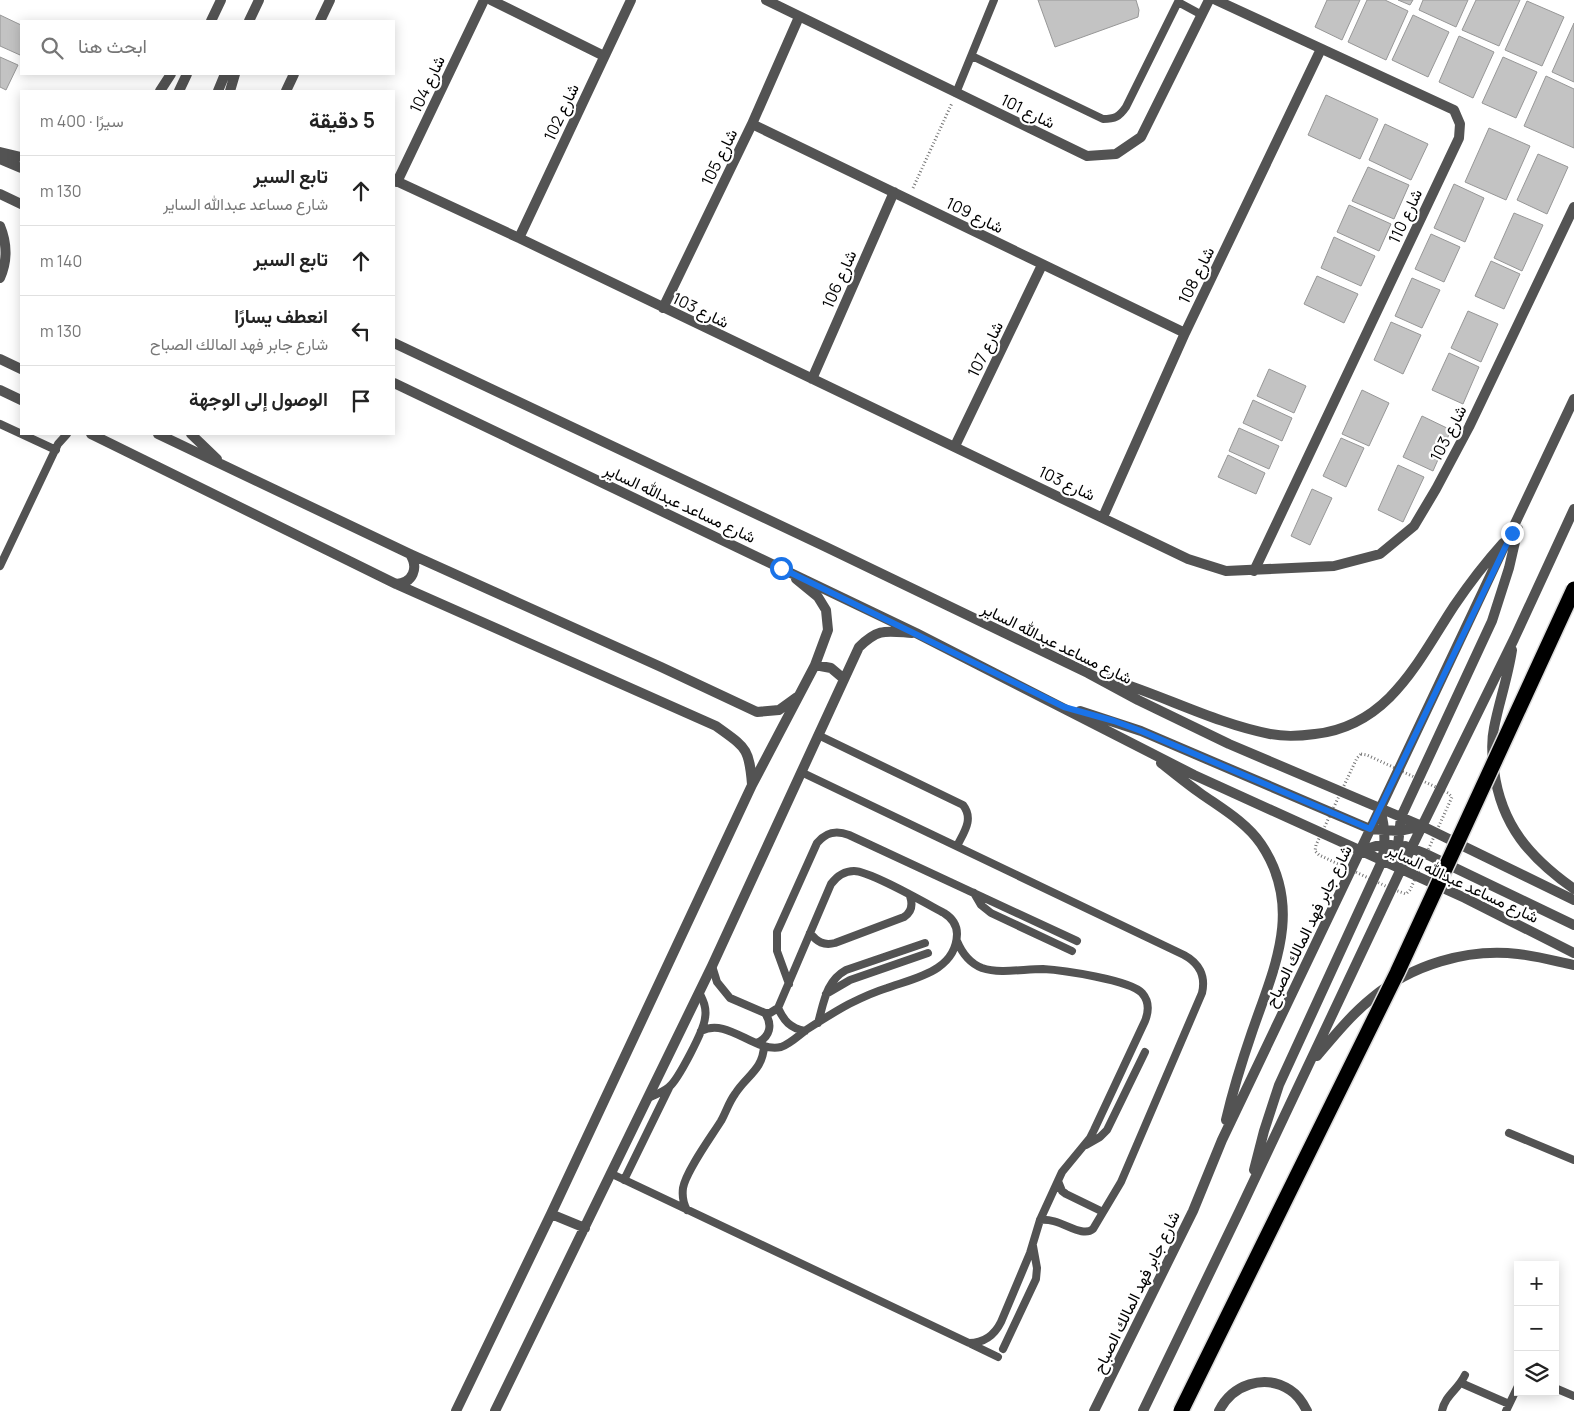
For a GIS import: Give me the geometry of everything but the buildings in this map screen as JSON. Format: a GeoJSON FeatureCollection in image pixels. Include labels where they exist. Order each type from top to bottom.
{"type":"FeatureCollection","features":[{"type":"Feature","properties":{"kind":"highway"},"geometry":{"type":"LineString","coordinates":[[1181,1411],[1396,973],[1574,589]]}},
{"type":"Feature","properties":{"kind":"street"},"geometry":{"type":"LineString","coordinates":[[211,18],[221,0]]}},
{"type":"Feature","properties":{"kind":"street"},"geometry":{"type":"LineString","coordinates":[[249,20],[259,0]]}},
{"type":"Feature","properties":{"kind":"street"},"geometry":{"type":"LineString","coordinates":[[320,20],[330,0]]}},
{"type":"Feature","properties":{"kind":"street","name":"شارع 104"},"geometry":{"type":"LineString","coordinates":[[396,181],[484,0]]}},
{"type":"Feature","properties":{"kind":"street"},"geometry":{"type":"LineString","coordinates":[[491,0],[604,56]]}},
{"type":"Feature","properties":{"kind":"street","name":"شارع 102"},"geometry":{"type":"LineString","coordinates":[[519,238],[631,0]]}},
{"type":"Feature","properties":{"kind":"street","name":"شارع 101"},"geometry":{"type":"LineString","coordinates":[[766,0],[1087,156],[1116,154],[1142,137],[1209,0]]}},
{"type":"Feature","properties":{"kind":"street","name":"شارع 110"},"geometry":{"type":"LineString","coordinates":[[1216,0],[1454,110],[1460,124],[1458,138],[1254,571]]}},
{"type":"Feature","properties":{"kind":"street","name":"شارع 105"},"geometry":{"type":"LineString","coordinates":[[663,308],[752,124],[799,17]]}},
{"type":"Feature","properties":{"kind":"street","name":"شارع 108"},"geometry":{"type":"LineString","coordinates":[[1103,517],[1185,333],[1321,49]]}},
{"type":"Feature","properties":{"kind":"street"},"geometry":{"type":"LineString","coordinates":[[161,90],[170,75]]}},
{"type":"Feature","properties":{"kind":"street"},"geometry":{"type":"LineString","coordinates":[[179,90],[187,75]]}},
{"type":"Feature","properties":{"kind":"street"},"geometry":{"type":"LineString","coordinates":[[218,90],[225,75]]}},
{"type":"Feature","properties":{"kind":"street"},"geometry":{"type":"LineString","coordinates":[[230,90],[235,75]]}},
{"type":"Feature","properties":{"kind":"street"},"geometry":{"type":"LineString","coordinates":[[286,90],[294,75]]}},
{"type":"Feature","properties":{"kind":"street","name":"شارع 109"},"geometry":{"type":"LineString","coordinates":[[752,124],[1185,333]]}},
{"type":"Feature","properties":{"kind":"street"},"geometry":{"type":"LineString","coordinates":[[0,152],[20,157]]}},
{"type":"Feature","properties":{"kind":"street"},"geometry":{"type":"LineString","coordinates":[[0,159],[20,168]]}},
{"type":"Feature","properties":{"kind":"street","name":"شارع 103"},"geometry":{"type":"LineString","coordinates":[[396,181],[955,446],[1188,559],[1226,571],[1334,566],[1380,554],[1414,526],[1469,427],[1574,207]]}},
{"type":"Feature","properties":{"kind":"street","name":"شارع 106"},"geometry":{"type":"LineString","coordinates":[[812,379],[894,192]]}},
{"type":"Feature","properties":{"kind":"street"},"geometry":{"type":"LineString","coordinates":[[0,194],[20,204]]}},
{"type":"Feature","properties":{"kind":"street"},"geometry":{"type":"LineString","coordinates":[[0,226],[6,246],[6,259],[0,278]]}},
{"type":"Feature","properties":{"kind":"street","name":"شارع 107"},"geometry":{"type":"LineString","coordinates":[[955,446],[1042,265]]}},
{"type":"Feature","properties":{"kind":"street","name":"شارع مساعد عبدالله الساير"},"geometry":{"type":"LineString","coordinates":[[397,344],[835,551],[1088,673],[1228,744],[1422,826],[1574,900]]}},
{"type":"Feature","properties":{"kind":"street"},"geometry":{"type":"LineString","coordinates":[[0,359],[20,368]]}},
{"type":"Feature","properties":{"kind":"street","name":"شارع مساعد عبدالله الساير"},"geometry":{"type":"LineString","coordinates":[[395,383],[916,633],[1194,775],[1465,898],[1574,952]]}},
{"type":"Feature","properties":{"kind":"street"},"geometry":{"type":"LineString","coordinates":[[0,390],[20,400]]}},
{"type":"Feature","properties":{"kind":"street","name":"شارع جابر فهد المالك الصباح"},"geometry":{"type":"LineString","coordinates":[[1094,1411],[1192,1211],[1222,1140],[1574,399]]}},
{"type":"Feature","properties":{"kind":"street"},"geometry":{"type":"LineString","coordinates":[[93,435],[396,584],[716,726],[742,745],[750,759],[752,785]]}},
{"type":"Feature","properties":{"kind":"street"},"geometry":{"type":"LineString","coordinates":[[160,435],[410,554],[661,666],[757,712],[779,710],[800,695]]}},
{"type":"Feature","properties":{"kind":"street"},"geometry":{"type":"LineString","coordinates":[[193,435],[213,456],[244,475]]}},
{"type":"Feature","properties":{"kind":"street"},"geometry":{"type":"LineString","coordinates":[[1143,1411],[1401,869],[1514,639],[1574,509]]}},
{"type":"Feature","properties":{"kind":"street"},"geometry":{"type":"LineString","coordinates":[[1401,869],[1398,832],[1401,818],[1492,621],[1510,568],[1520,514]]}},
{"type":"Feature","properties":{"kind":"street"},"geometry":{"type":"LineString","coordinates":[[1088,673],[1271,735],[1299,736],[1326,733],[1367,716],[1395,693],[1419,662],[1472,581],[1512,533]]}},
{"type":"Feature","properties":{"kind":"street"},"geometry":{"type":"LineString","coordinates":[[396,584],[406,582],[413,574],[414,563],[410,554]]}},
{"type":"Feature","properties":{"kind":"street"},"geometry":{"type":"LineString","coordinates":[[456,1411],[551,1214],[752,785],[815,665],[828,630],[826,610],[818,597],[781,568]]}},
{"type":"Feature","properties":{"kind":"street"},"geometry":{"type":"LineString","coordinates":[[495,1411],[700,992],[859,647],[872,635],[886,632],[916,633]]}},
{"type":"Feature","properties":{"kind":"street"},"geometry":{"type":"LineString","coordinates":[[1514,639],[1493,730],[1492,757],[1495,784],[1503,810],[1516,834],[1552,874],[1574,889]]}},
{"type":"Feature","properties":{"kind":"street"},"geometry":{"type":"LineString","coordinates":[[815,665],[831,668],[844,679]]}},
{"type":"Feature","properties":{"kind":"street"},"geometry":{"type":"LineString","coordinates":[[1064,707],[1114,721],[1141,731],[1370,829],[1398,832],[1422,826]]}},
{"type":"Feature","properties":{"kind":"street"},"geometry":{"type":"LineString","coordinates":[[1146,751],[1182,780],[1239,820],[1260,843],[1276,872],[1282,901],[1283,931],[1278,960],[1247,1047],[1222,1140]]}},
{"type":"Feature","properties":{"kind":"street"},"geometry":{"type":"LineString","coordinates":[[1251,1185],[1264,1131],[1279,1085],[1382,861],[1385,832],[1380,809]]}},
{"type":"Feature","properties":{"kind":"street"},"geometry":{"type":"LineString","coordinates":[[1360,851],[1384,845],[1412,848],[1574,925]]}},
{"type":"Feature","properties":{"kind":"street"},"geometry":{"type":"LineString","coordinates":[[1308,1066],[1350,1018],[1372,997],[1398,980],[1426,966],[1455,958],[1486,953],[1517,954],[1574,964]]}},
{"type":"Feature","properties":{"kind":"street"},"geometry":{"type":"LineString","coordinates":[[551,1214],[585,1228]]}},
{"type":"Feature","properties":{"kind":"street"},"geometry":{"type":"LineString","coordinates":[[1219,1411],[1223,1403],[1233,1393],[1248,1384],[1262,1381],[1277,1383],[1290,1390],[1301,1400],[1308,1411]]}},
{"type":"Feature","properties":{"kind":"lane"},"geometry":{"type":"LineString","coordinates":[[956,93],[994,0]]}},
{"type":"Feature","properties":{"kind":"lane"},"geometry":{"type":"LineString","coordinates":[[972,56],[1103,119],[1112,119],[1119,116],[1126,108],[1178,1],[1202,15]]}},
{"type":"Feature","properties":{"kind":"lane"},"geometry":{"type":"LineString","coordinates":[[0,424],[20,433]]}},
{"type":"Feature","properties":{"kind":"lane"},"geometry":{"type":"LineString","coordinates":[[24,435],[56,450]]}},
{"type":"Feature","properties":{"kind":"lane"},"geometry":{"type":"LineString","coordinates":[[0,566],[58,444],[66,435]]}},
{"type":"Feature","properties":{"kind":"lane"},"geometry":{"type":"LineString","coordinates":[[818,735],[963,805],[969,815],[969,821],[957,846]]}},
{"type":"Feature","properties":{"kind":"lane"},"geometry":{"type":"LineString","coordinates":[[801,772],[1184,954],[1191,958],[1201,971],[1204,986],[1202,993],[1121,1182],[1093,1229],[1086,1232],[1080,1231],[1054,1220],[1040,1220]]}},
{"type":"Feature","properties":{"kind":"lane"},"geometry":{"type":"LineString","coordinates":[[789,984],[777,951],[776,932],[817,842],[826,834],[838,831],[849,834],[1077,941]]}},
{"type":"Feature","properties":{"kind":"lane"},"geometry":{"type":"LineString","coordinates":[[701,1031],[721,1028],[772,1048],[787,1044],[818,1022],[874,992],[935,970],[951,955],[957,941],[957,929],[953,919],[944,913],[861,872],[845,872],[831,884],[778,1008],[770,1013],[765,1013],[736,1002],[725,993],[717,982],[712,966]]}},
{"type":"Feature","properties":{"kind":"lane"},"geometry":{"type":"LineString","coordinates":[[974,893],[981,904],[991,913],[1072,951]]}},
{"type":"Feature","properties":{"kind":"lane"},"geometry":{"type":"LineString","coordinates":[[810,933],[820,943],[835,943],[908,915],[912,907],[910,896]]}},
{"type":"Feature","properties":{"kind":"lane"},"geometry":{"type":"LineString","coordinates":[[957,941],[965,957],[972,963],[988,970],[1045,969],[1072,972],[1130,986],[1142,993],[1148,1007],[1148,1014],[1094,1130],[1084,1146],[1066,1165],[1058,1181],[1040,1220],[998,1329],[988,1338],[976,1343],[969,1343]]}},
{"type":"Feature","properties":{"kind":"lane"},"geometry":{"type":"LineString","coordinates":[[818,1022],[826,994],[833,980],[846,970],[925,943]]}},
{"type":"Feature","properties":{"kind":"lane"},"geometry":{"type":"LineString","coordinates":[[826,994],[850,980],[928,953]]}},
{"type":"Feature","properties":{"kind":"lane"},"geometry":{"type":"LineString","coordinates":[[624,1180],[669,1088],[677,1077],[701,1031],[706,1018],[706,1010],[700,992]]}},
{"type":"Feature","properties":{"kind":"lane"},"geometry":{"type":"LineString","coordinates":[[778,1008],[789,1024],[794,1028],[805,1031]]}},
{"type":"Feature","properties":{"kind":"lane"},"geometry":{"type":"LineString","coordinates":[[687,1210],[682,1193],[685,1181],[736,1092],[759,1066],[763,1053],[760,1044],[769,1031],[770,1024],[765,1013]]}},
{"type":"Feature","properties":{"kind":"lane"},"geometry":{"type":"LineString","coordinates":[[1084,1146],[1100,1137],[1107,1130],[1145,1052]]}},
{"type":"Feature","properties":{"kind":"lane"},"geometry":{"type":"LineString","coordinates":[[648,1098],[669,1088]]}},
{"type":"Feature","properties":{"kind":"lane"},"geometry":{"type":"LineString","coordinates":[[1509,1133],[1574,1160]]}},
{"type":"Feature","properties":{"kind":"lane"},"geometry":{"type":"LineString","coordinates":[[612,1174],[998,1357]]}},
{"type":"Feature","properties":{"kind":"lane"},"geometry":{"type":"LineString","coordinates":[[1058,1181],[1062,1191],[1066,1194],[1103,1212]]}},
{"type":"Feature","properties":{"kind":"lane"},"geometry":{"type":"LineString","coordinates":[[1004,1349],[1036,1279],[1037,1268],[1032,1244]]}},
{"type":"Feature","properties":{"kind":"lane"},"geometry":{"type":"LineString","coordinates":[[1442,1411],[1446,1398],[1461,1383],[1465,1375]]}},
{"type":"Feature","properties":{"kind":"lane"},"geometry":{"type":"LineString","coordinates":[[1461,1383],[1508,1407],[1514,1394]]}},
{"type":"Feature","properties":{"kind":"lane"},"geometry":{"type":"LineString","coordinates":[[1559,1390],[1574,1396]]}},
{"type":"Feature","properties":{"kind":"path"},"geometry":{"type":"LineString","coordinates":[[908,198],[956,93]]}},
{"type":"Feature","properties":{"kind":"route"},"geometry":{"type":"LineString","coordinates":[[781,568],[1064,707],[1114,721],[1169,742],[1370,829],[1512,533]]}}]}
